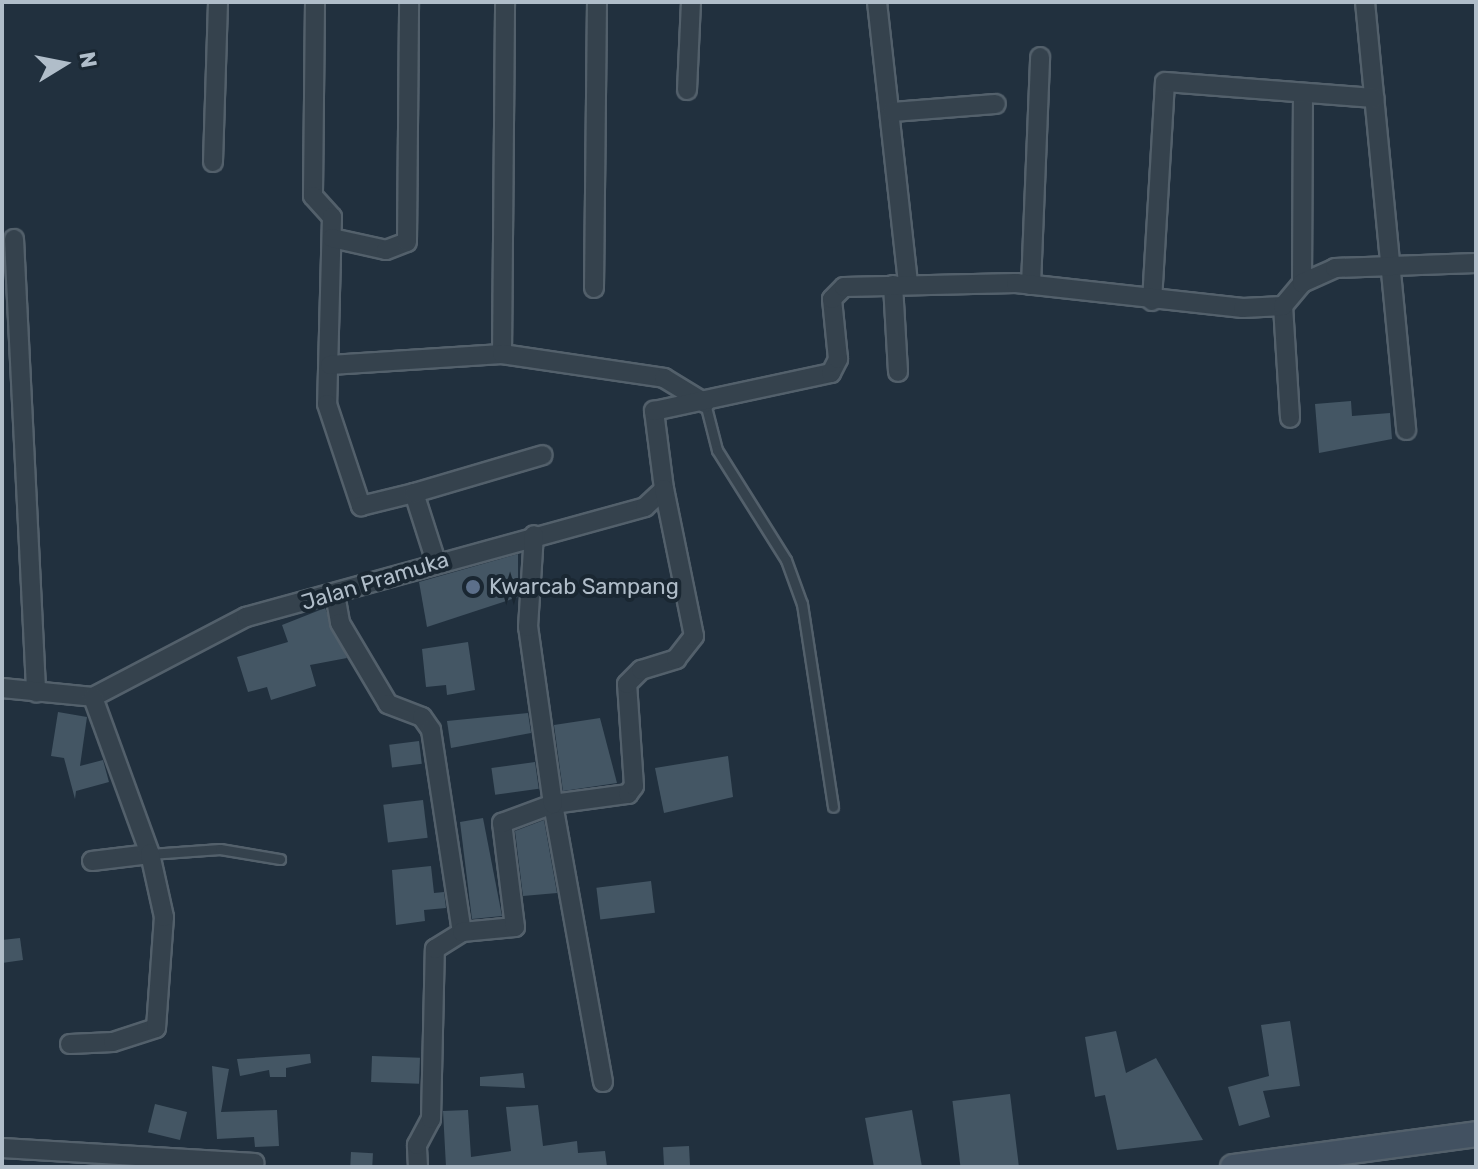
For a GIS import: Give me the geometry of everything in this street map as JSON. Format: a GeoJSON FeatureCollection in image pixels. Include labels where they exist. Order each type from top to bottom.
{"type":"FeatureCollection","features":[{"type":"Feature","properties":{"kind":"street"},"geometry":{"type":"LineString","coordinates":[[213,162],[218,2]]}},
{"type":"Feature","properties":{"kind":"street"},"geometry":{"type":"LineString","coordinates":[[315,2],[313,196],[332,217],[327,404],[361,506],[543,455]]}},
{"type":"Feature","properties":{"kind":"street"},"geometry":{"type":"LineString","coordinates":[[332,238],[386,250],[407,242],[409,2]]}},
{"type":"Feature","properties":{"kind":"street"},"geometry":{"type":"LineString","coordinates":[[502,354],[505,2]]}},
{"type":"Feature","properties":{"kind":"street"},"geometry":{"type":"LineString","coordinates":[[594,288],[597,2]]}},
{"type":"Feature","properties":{"kind":"street"},"geometry":{"type":"LineString","coordinates":[[687,90],[691,2]]}},
{"type":"Feature","properties":{"kind":"street"},"geometry":{"type":"LineString","coordinates":[[877,2],[892,112],[901,284],[898,372]]}},
{"type":"Feature","properties":{"kind":"street"},"geometry":{"type":"LineString","coordinates":[[1365,2],[1406,430]]}},
{"type":"Feature","properties":{"kind":"street"},"geometry":{"type":"LineString","coordinates":[[1031,285],[1040,57]]}},
{"type":"Feature","properties":{"kind":"street"},"geometry":{"type":"LineString","coordinates":[[1152,301],[1165,82],[1374,98]]}},
{"type":"Feature","properties":{"kind":"street"},"geometry":{"type":"LineString","coordinates":[[1302,283],[1303,93]]}},
{"type":"Feature","properties":{"kind":"street"},"geometry":{"type":"LineString","coordinates":[[892,112],[996,104]]}},
{"type":"Feature","properties":{"kind":"street"},"geometry":{"type":"LineString","coordinates":[[14,239],[36,692]]}},
{"type":"Feature","properties":{"kind":"street"},"geometry":{"type":"LineString","coordinates":[[1290,418],[1283,306],[1302,283],[1335,268],[1476,263]]}},
{"type":"Feature","properties":{"kind":"street"},"geometry":{"type":"LineString","coordinates":[[418,1167],[417,1145],[431,1119],[435,949],[462,932],[515,927],[502,823],[553,804],[628,794],[634,786],[627,684],[641,670],[676,659],[694,636],[654,425],[664,403],[705,403],[831,373],[838,359],[834,294],[901,284],[1031,285],[1152,301],[1283,306]]}},
{"type":"Feature","properties":{"kind":"street"},"geometry":{"type":"LineString","coordinates":[[330,365],[502,354],[676,381],[705,403]]}},
{"type":"Feature","properties":{"kind":"street","name":"Jalan Pramuka"},"geometry":{"type":"LineString","coordinates":[[93,697],[207,632],[436,562],[645,507],[664,489]]}},
{"type":"Feature","properties":{"kind":"street"},"geometry":{"type":"LineString","coordinates":[[414,493],[436,562]]}},
{"type":"Feature","properties":{"kind":"street"},"geometry":{"type":"LineString","coordinates":[[534,535],[528,627],[553,804],[603,1082]]}},
{"type":"Feature","properties":{"kind":"street"},"geometry":{"type":"LineString","coordinates":[[335,594],[340,623],[388,704],[422,717],[431,730],[462,932]]}},
{"type":"Feature","properties":{"kind":"street"},"geometry":{"type":"LineString","coordinates":[[2,688],[93,697],[150,854],[164,917],[156,1028],[113,1042],[70,1044]]}},
{"type":"Feature","properties":{"kind":"street"},"geometry":{"type":"LineString","coordinates":[[92,861],[150,854]]}},
{"type":"Feature","properties":{"kind":"street"},"geometry":{"type":"LineString","coordinates":[[1233,1167],[1476,1134]]}},
{"type":"Feature","properties":{"kind":"street"},"geometry":{"type":"LineString","coordinates":[[2,1148],[255,1163]]}},
{"type":"Feature","properties":{"kind":"lane"},"geometry":{"type":"LineString","coordinates":[[705,403],[717,450],[786,560],[802,604],[833,807]]}},
{"type":"Feature","properties":{"kind":"lane"},"geometry":{"type":"LineString","coordinates":[[150,854],[220,849],[280,859]]}},
{"type":"Feature","properties":{"kind":"building"},"geometry":{"type":"Polygon","coordinates":[[[1351,401],[1352,416],[1390,413],[1392,439],[1319,453],[1315,404],[1351,401]]]}},
{"type":"Feature","properties":{"kind":"building","name":"Kwarcab Sampang"},"geometry":{"type":"Polygon","coordinates":[[[518,554],[518,597],[427,627],[419,582],[518,554]]]}},
{"type":"Feature","properties":{"kind":"building"},"geometry":{"type":"Polygon","coordinates":[[[325,608],[347,658],[310,665],[316,686],[271,700],[267,687],[248,692],[237,657],[288,642],[282,625],[325,608]]]}},
{"type":"Feature","properties":{"kind":"building"},"geometry":{"type":"Polygon","coordinates":[[[468,642],[475,690],[447,695],[446,685],[426,687],[422,649],[468,642]]]}},
{"type":"Feature","properties":{"kind":"building"},"geometry":{"type":"Polygon","coordinates":[[[58,712],[87,717],[80,766],[103,760],[109,782],[76,791],[75,799],[64,758],[51,756],[58,712]]]}},
{"type":"Feature","properties":{"kind":"building"},"geometry":{"type":"Polygon","coordinates":[[[528,713],[531,733],[451,748],[447,721],[528,713]]]}},
{"type":"Feature","properties":{"kind":"building"},"geometry":{"type":"Polygon","coordinates":[[[600,718],[617,783],[563,791],[554,725],[600,718]]]}},
{"type":"Feature","properties":{"kind":"building"},"geometry":{"type":"Polygon","coordinates":[[[419,741],[422,764],[392,767],[389,745],[419,741]]]}},
{"type":"Feature","properties":{"kind":"building"},"geometry":{"type":"Polygon","coordinates":[[[728,756],[733,797],[664,813],[655,768],[728,756]]]}},
{"type":"Feature","properties":{"kind":"building"},"geometry":{"type":"Polygon","coordinates":[[[535,762],[539,789],[495,795],[491,768],[535,762]]]}},
{"type":"Feature","properties":{"kind":"building"},"geometry":{"type":"Polygon","coordinates":[[[423,800],[428,838],[388,843],[383,805],[423,800]]]}},
{"type":"Feature","properties":{"kind":"building"},"geometry":{"type":"Polygon","coordinates":[[[483,818],[502,916],[472,919],[460,822],[483,818]]]}},
{"type":"Feature","properties":{"kind":"building"},"geometry":{"type":"Polygon","coordinates":[[[544,820],[557,893],[523,896],[515,831],[544,820]]]}},
{"type":"Feature","properties":{"kind":"building"},"geometry":{"type":"Polygon","coordinates":[[[431,866],[434,893],[444,892],[446,908],[424,910],[425,921],[396,925],[392,870],[431,866]]]}},
{"type":"Feature","properties":{"kind":"building"},"geometry":{"type":"Polygon","coordinates":[[[651,881],[655,913],[600,919],[596,888],[651,881]]]}},
{"type":"Feature","properties":{"kind":"building"},"geometry":{"type":"Polygon","coordinates":[[[20,938],[23,960],[2,963],[2,940],[20,938]]]}},
{"type":"Feature","properties":{"kind":"building"},"geometry":{"type":"Polygon","coordinates":[[[1290,1021],[1300,1086],[1263,1091],[1270,1117],[1239,1126],[1228,1087],[1269,1076],[1261,1025],[1290,1021]]]}},
{"type":"Feature","properties":{"kind":"building"},"geometry":{"type":"Polygon","coordinates":[[[1116,1031],[1126,1073],[1156,1058],[1203,1140],[1117,1150],[1105,1095],[1095,1097],[1085,1037],[1116,1031]]]}},
{"type":"Feature","properties":{"kind":"building"},"geometry":{"type":"Polygon","coordinates":[[[310,1054],[311,1063],[286,1068],[286,1077],[270,1077],[269,1070],[240,1076],[237,1059],[310,1054]]]}},
{"type":"Feature","properties":{"kind":"building"},"geometry":{"type":"Polygon","coordinates":[[[372,1056],[420,1058],[419,1084],[371,1082],[372,1056]]]}},
{"type":"Feature","properties":{"kind":"building"},"geometry":{"type":"Polygon","coordinates":[[[212,1066],[229,1069],[221,1112],[277,1110],[279,1146],[255,1147],[254,1137],[217,1139],[212,1066]]]}},
{"type":"Feature","properties":{"kind":"building"},"geometry":{"type":"Polygon","coordinates":[[[523,1073],[525,1088],[480,1086],[480,1077],[523,1073]]]}},
{"type":"Feature","properties":{"kind":"building"},"geometry":{"type":"Polygon","coordinates":[[[1010,1094],[1019,1166],[961,1167],[952,1101],[1010,1094]]]}},
{"type":"Feature","properties":{"kind":"building"},"geometry":{"type":"Polygon","coordinates":[[[155,1104],[187,1112],[180,1140],[148,1132],[155,1104]]]}},
{"type":"Feature","properties":{"kind":"building"},"geometry":{"type":"Polygon","coordinates":[[[538,1105],[543,1146],[577,1141],[578,1153],[605,1151],[607,1167],[446,1167],[443,1111],[468,1110],[471,1157],[511,1151],[506,1107],[538,1105]]]}},
{"type":"Feature","properties":{"kind":"building"},"geometry":{"type":"Polygon","coordinates":[[[912,1110],[922,1167],[874,1167],[865,1118],[912,1110]]]}},
{"type":"Feature","properties":{"kind":"building"},"geometry":{"type":"Polygon","coordinates":[[[689,1146],[690,1167],[664,1167],[663,1147],[689,1146]]]}},
{"type":"Feature","properties":{"kind":"building"},"geometry":{"type":"Polygon","coordinates":[[[351,1152],[373,1153],[372,1167],[350,1166],[351,1152]]]}},
{"type":"Feature","properties":{"kind":"place","name":"Kwarcab Sampang"},"geometry":{"type":"Point","coordinates":[473,587]}}]}
